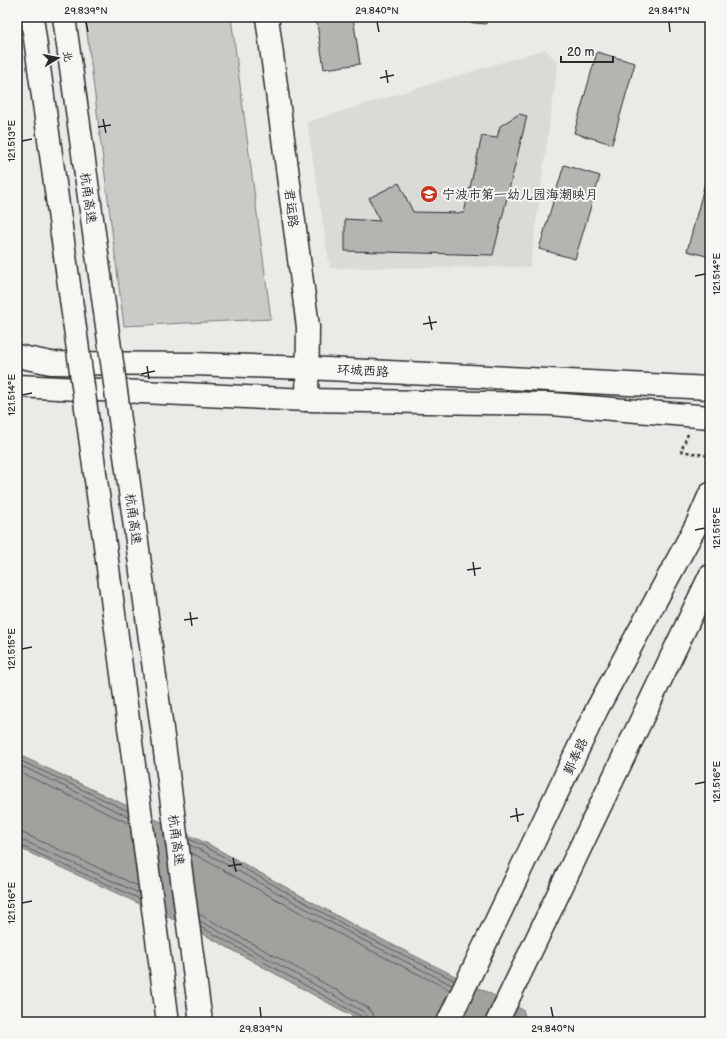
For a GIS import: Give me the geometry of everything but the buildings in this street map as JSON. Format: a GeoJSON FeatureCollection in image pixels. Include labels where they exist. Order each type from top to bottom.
{"type":"FeatureCollection","features":[{"type":"Feature","properties":{"kind":"main road"},"geometry":{"type":"LineString","coordinates":[[32,17],[104,538],[168,1022]]}},
{"type":"Feature","properties":{"kind":"main road","name":"杭甬高速"},"geometry":{"type":"LineString","coordinates":[[64,17],[139,557],[201,1022]]}},
{"type":"Feature","properties":{"kind":"main road","name":"君运路"},"geometry":{"type":"LineString","coordinates":[[267,17],[308,327],[307,400]]}},
{"type":"Feature","properties":{"kind":"main road","name":"环城西路"},"geometry":{"type":"LineString","coordinates":[[17,356],[51,363],[190,364],[307,368],[710,388]]}},
{"type":"Feature","properties":{"kind":"main road"},"geometry":{"type":"LineString","coordinates":[[17,386],[307,400],[552,404],[710,417]]}},
{"type":"Feature","properties":{"kind":"main road","name":"鄞奉路"},"geometry":{"type":"LineString","coordinates":[[448,1022],[597,709],[697,524],[710,494]]}},
{"type":"Feature","properties":{"kind":"main road"},"geometry":{"type":"LineString","coordinates":[[501,1014],[710,576]]}},
{"type":"Feature","properties":{"kind":"shaded area"},"geometry":{"type":"Polygon","coordinates":[[[85,17],[231,17],[271,319],[124,326],[85,17]]]}},
{"type":"Feature","properties":{"kind":"shaded area","name":"宁波市第一幼儿园海潮映月"},"geometry":{"type":"Polygon","coordinates":[[[545,49],[558,62],[530,267],[330,268],[307,122],[545,49]]]}},
{"type":"Feature","properties":{"kind":"water"},"geometry":{"type":"Polygon","coordinates":[[[17,754],[208,844],[361,929],[523,1010],[527,1022],[363,1022],[196,930],[17,847],[17,754]]]}},
{"type":"Feature","properties":{"kind":"place","name":"宁波市第一幼儿园海潮映月"},"geometry":{"type":"Point","coordinates":[429,194]}}]}
